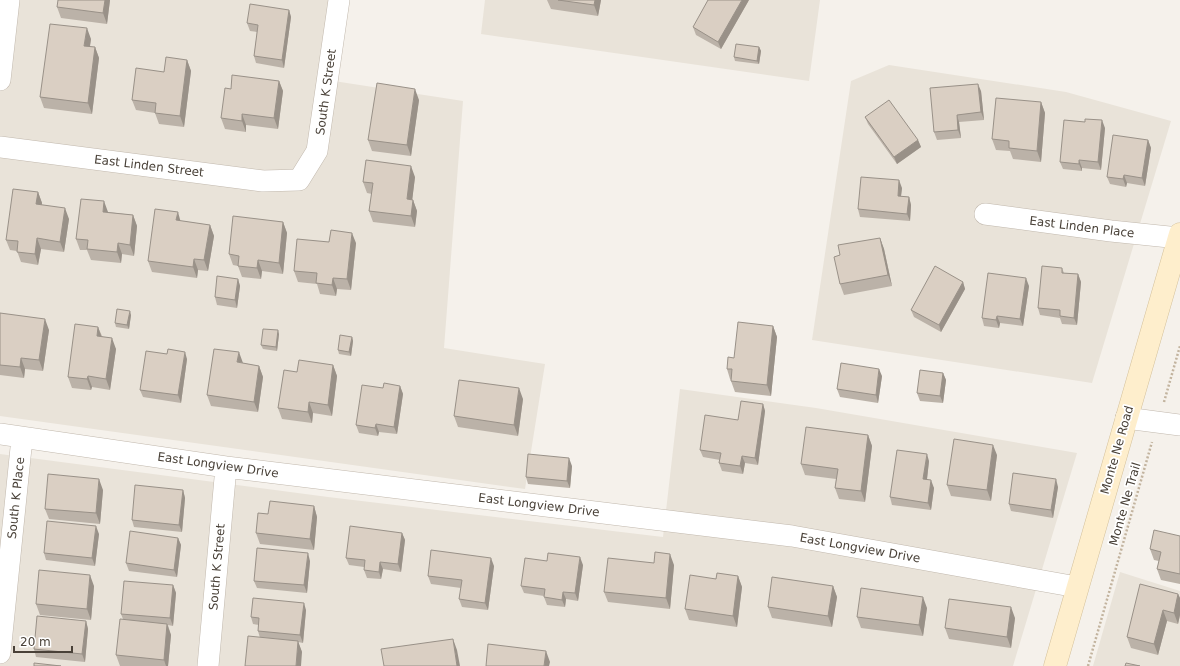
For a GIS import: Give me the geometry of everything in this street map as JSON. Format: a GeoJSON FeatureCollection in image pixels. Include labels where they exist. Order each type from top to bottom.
{"type":"FeatureCollection","features":[{"type":"Feature","properties":{"kind":"street"},"geometry":{"type":"LineString","coordinates":[[0,80],[9,0]]}},
{"type":"Feature","properties":{"kind":"street","name":"South K Street"},"geometry":{"type":"LineString","coordinates":[[299,180],[317,151],[339,0]]}},
{"type":"Feature","properties":{"kind":"street","name":"East Linden Street"},"geometry":{"type":"LineString","coordinates":[[0,147],[263,181],[299,180]]}},
{"type":"Feature","properties":{"kind":"street","name":"East Linden Place"},"geometry":{"type":"LineString","coordinates":[[985,214],[1111,231],[1180,236]]}},
{"type":"Feature","properties":{"kind":"street","name":"Monte Ne Road"},"geometry":{"type":"LineString","coordinates":[[1055,666],[1077,586],[1180,236]]}},
{"type":"Feature","properties":{"kind":"street"},"geometry":{"type":"LineString","coordinates":[[1126,418],[1180,425]]}},
{"type":"Feature","properties":{"kind":"street","name":"East Longview Drive"},"geometry":{"type":"LineString","coordinates":[[0,434],[226,467],[792,536],[1077,586]]}},
{"type":"Feature","properties":{"kind":"street","name":"South K Place"},"geometry":{"type":"LineString","coordinates":[[0,653],[22,438]]}},
{"type":"Feature","properties":{"kind":"street","name":"South K Street"},"geometry":{"type":"LineString","coordinates":[[208,666],[226,467]]}},
{"type":"Feature","properties":{"kind":"path","name":"Monte Ne Trail"},"geometry":{"type":"LineString","coordinates":[[1088,666],[1180,346]]}},
{"type":"Feature","properties":{"kind":"shaded area"},"geometry":{"type":"Polygon","coordinates":[[[0,0],[330,0],[321,79],[463,101],[444,348],[545,364],[525,489],[0,416],[0,0]]]}},
{"type":"Feature","properties":{"kind":"shaded area"},"geometry":{"type":"Polygon","coordinates":[[[485,0],[820,0],[809,81],[481,34],[485,0]]]}},
{"type":"Feature","properties":{"kind":"shaded area"},"geometry":{"type":"Polygon","coordinates":[[[889,65],[1066,92],[1171,121],[1092,383],[812,340],[851,81],[889,65]]]}},
{"type":"Feature","properties":{"kind":"shaded area"},"geometry":{"type":"Polygon","coordinates":[[[680,389],[816,408],[1077,453],[1013,666],[0,666],[0,454],[328,497],[663,537],[680,389]]]}},
{"type":"Feature","properties":{"kind":"shaded area"},"geometry":{"type":"Polygon","coordinates":[[[1120,572],[1180,591],[1180,666],[1093,666],[1120,572]]]}},
{"type":"Feature","properties":{"kind":"building"},"geometry":{"type":"Polygon","coordinates":[[[58,0],[105,0],[103,13],[57,7],[58,0]]]}},
{"type":"Feature","properties":{"kind":"building"},"geometry":{"type":"Polygon","coordinates":[[[558,0],[595,0],[594,5],[558,0]]]}},
{"type":"Feature","properties":{"kind":"building"},"geometry":{"type":"Polygon","coordinates":[[[708,0],[742,0],[718,42],[693,27],[708,0]]]}},
{"type":"Feature","properties":{"kind":"building"},"geometry":{"type":"Polygon","coordinates":[[[250,4],[289,10],[282,60],[254,56],[258,25],[247,23],[250,4]]]}},
{"type":"Feature","properties":{"kind":"building"},"geometry":{"type":"Polygon","coordinates":[[[50,24],[87,28],[84,46],[95,47],[88,103],[40,97],[50,24]]]}},
{"type":"Feature","properties":{"kind":"building"},"geometry":{"type":"Polygon","coordinates":[[[736,44],[759,47],[757,61],[734,57],[736,44]]]}},
{"type":"Feature","properties":{"kind":"building"},"geometry":{"type":"Polygon","coordinates":[[[166,57],[187,60],[180,116],[155,113],[156,103],[132,100],[136,68],[164,72],[166,57]]]}},
{"type":"Feature","properties":{"kind":"building"},"geometry":{"type":"Polygon","coordinates":[[[232,75],[279,81],[274,118],[242,114],[242,121],[221,118],[225,88],[231,89],[232,75]]]}},
{"type":"Feature","properties":{"kind":"building"},"geometry":{"type":"Polygon","coordinates":[[[377,83],[415,89],[407,145],[368,140],[377,83]]]}},
{"type":"Feature","properties":{"kind":"building"},"geometry":{"type":"Polygon","coordinates":[[[978,84],[981,112],[957,115],[958,130],[934,132],[930,88],[978,84]]]}},
{"type":"Feature","properties":{"kind":"building"},"geometry":{"type":"Polygon","coordinates":[[[996,98],[1041,102],[1037,151],[1009,148],[1009,141],[992,139],[996,98]]]}},
{"type":"Feature","properties":{"kind":"building"},"geometry":{"type":"Polygon","coordinates":[[[889,100],[918,140],[894,157],[865,117],[889,100]]]}},
{"type":"Feature","properties":{"kind":"building"},"geometry":{"type":"Polygon","coordinates":[[[1085,119],[1102,120],[1098,162],[1079,160],[1079,164],[1060,162],[1064,120],[1085,122],[1085,119]]]}},
{"type":"Feature","properties":{"kind":"building"},"geometry":{"type":"Polygon","coordinates":[[[1113,135],[1148,140],[1142,178],[1124,175],[1123,179],[1107,177],[1113,135]]]}},
{"type":"Feature","properties":{"kind":"building"},"geometry":{"type":"Polygon","coordinates":[[[366,160],[411,166],[407,199],[413,200],[411,216],[369,211],[373,183],[363,182],[366,160]]]}},
{"type":"Feature","properties":{"kind":"building"},"geometry":{"type":"Polygon","coordinates":[[[861,177],[899,180],[898,196],[909,197],[907,214],[858,209],[861,177]]]}},
{"type":"Feature","properties":{"kind":"building"},"geometry":{"type":"Polygon","coordinates":[[[13,189],[38,192],[36,204],[65,208],[60,242],[37,238],[35,254],[17,252],[18,241],[6,240],[13,189]]]}},
{"type":"Feature","properties":{"kind":"building"},"geometry":{"type":"Polygon","coordinates":[[[81,199],[104,201],[103,212],[133,215],[130,245],[118,243],[117,252],[87,249],[88,240],[76,239],[81,199]]]}},
{"type":"Feature","properties":{"kind":"building"},"geometry":{"type":"Polygon","coordinates":[[[155,209],[178,212],[176,220],[210,225],[204,260],[194,259],[193,267],[148,261],[155,209]]]}},
{"type":"Feature","properties":{"kind":"building"},"geometry":{"type":"Polygon","coordinates":[[[233,216],[283,222],[279,263],[258,260],[257,268],[238,266],[239,256],[229,254],[233,216]]]}},
{"type":"Feature","properties":{"kind":"building"},"geometry":{"type":"Polygon","coordinates":[[[331,230],[352,233],[347,279],[333,278],[332,285],[316,283],[317,273],[294,271],[297,239],[329,242],[331,230]]]}},
{"type":"Feature","properties":{"kind":"building"},"geometry":{"type":"Polygon","coordinates":[[[880,238],[888,275],[840,284],[834,257],[840,255],[838,245],[880,238]]]}},
{"type":"Feature","properties":{"kind":"building"},"geometry":{"type":"Polygon","coordinates":[[[935,266],[963,282],[939,325],[911,310],[935,266]]]}},
{"type":"Feature","properties":{"kind":"building"},"geometry":{"type":"Polygon","coordinates":[[[1042,266],[1062,268],[1062,273],[1078,274],[1074,318],[1060,316],[1060,310],[1038,308],[1042,266]]]}},
{"type":"Feature","properties":{"kind":"building"},"geometry":{"type":"Polygon","coordinates":[[[988,273],[1026,278],[1020,319],[997,316],[996,320],[982,318],[988,273]]]}},
{"type":"Feature","properties":{"kind":"building"},"geometry":{"type":"Polygon","coordinates":[[[217,276],[238,279],[235,300],[215,297],[217,276]]]}},
{"type":"Feature","properties":{"kind":"building"},"geometry":{"type":"Polygon","coordinates":[[[117,309],[130,311],[127,325],[115,323],[117,309]]]}},
{"type":"Feature","properties":{"kind":"building"},"geometry":{"type":"Polygon","coordinates":[[[0,313],[45,319],[39,360],[21,358],[20,367],[0,365],[0,313]]]}},
{"type":"Feature","properties":{"kind":"building"},"geometry":{"type":"Polygon","coordinates":[[[738,322],[773,326],[767,385],[731,381],[732,369],[727,369],[728,357],[734,358],[738,322]]]}},
{"type":"Feature","properties":{"kind":"building"},"geometry":{"type":"Polygon","coordinates":[[[75,324],[98,327],[97,336],[112,338],[106,379],[88,376],[87,379],[68,377],[75,324]]]}},
{"type":"Feature","properties":{"kind":"building"},"geometry":{"type":"Polygon","coordinates":[[[263,329],[278,330],[276,347],[261,345],[263,329]]]}},
{"type":"Feature","properties":{"kind":"building"},"geometry":{"type":"Polygon","coordinates":[[[340,335],[352,337],[349,352],[338,350],[340,335]]]}},
{"type":"Feature","properties":{"kind":"building"},"geometry":{"type":"Polygon","coordinates":[[[168,349],[185,352],[178,395],[140,390],[146,351],[167,354],[168,349]]]}},
{"type":"Feature","properties":{"kind":"building"},"geometry":{"type":"Polygon","coordinates":[[[214,349],[239,352],[237,362],[259,366],[254,402],[207,395],[214,349]]]}},
{"type":"Feature","properties":{"kind":"building"},"geometry":{"type":"Polygon","coordinates":[[[299,360],[333,365],[328,405],[309,402],[308,412],[278,408],[284,370],[297,372],[299,360]]]}},
{"type":"Feature","properties":{"kind":"building"},"geometry":{"type":"Polygon","coordinates":[[[841,363],[879,369],[876,395],[837,389],[841,363]]]}},
{"type":"Feature","properties":{"kind":"building"},"geometry":{"type":"Polygon","coordinates":[[[920,370],[943,373],[940,396],[917,393],[920,370]]]}},
{"type":"Feature","properties":{"kind":"building"},"geometry":{"type":"Polygon","coordinates":[[[459,380],[519,388],[514,425],[454,416],[459,380]]]}},
{"type":"Feature","properties":{"kind":"building"},"geometry":{"type":"Polygon","coordinates":[[[384,383],[400,386],[394,427],[376,424],[375,428],[356,425],[362,385],[383,388],[384,383]]]}},
{"type":"Feature","properties":{"kind":"building"},"geometry":{"type":"Polygon","coordinates":[[[741,401],[763,404],[755,458],[742,456],[740,466],[719,463],[721,453],[700,450],[705,415],[738,420],[741,401]]]}},
{"type":"Feature","properties":{"kind":"building"},"geometry":{"type":"Polygon","coordinates":[[[806,427],[868,435],[861,491],[835,488],[838,469],[801,464],[806,427]]]}},
{"type":"Feature","properties":{"kind":"building"},"geometry":{"type":"Polygon","coordinates":[[[954,439],[993,445],[987,490],[947,485],[954,439]]]}},
{"type":"Feature","properties":{"kind":"building"},"geometry":{"type":"Polygon","coordinates":[[[897,450],[927,454],[923,479],[931,480],[928,503],[890,497],[897,450]]]}},
{"type":"Feature","properties":{"kind":"building"},"geometry":{"type":"Polygon","coordinates":[[[528,454],[569,458],[567,481],[526,477],[528,454]]]}},
{"type":"Feature","properties":{"kind":"building"},"geometry":{"type":"Polygon","coordinates":[[[1013,473],[1056,479],[1051,510],[1009,504],[1013,473]]]}},
{"type":"Feature","properties":{"kind":"building"},"geometry":{"type":"Polygon","coordinates":[[[48,474],[99,479],[96,513],[45,509],[48,474]]]}},
{"type":"Feature","properties":{"kind":"building"},"geometry":{"type":"Polygon","coordinates":[[[135,485],[183,490],[179,525],[132,520],[135,485]]]}},
{"type":"Feature","properties":{"kind":"building"},"geometry":{"type":"Polygon","coordinates":[[[270,501],[314,506],[310,539],[256,533],[258,513],[268,514],[270,501]]]}},
{"type":"Feature","properties":{"kind":"building"},"geometry":{"type":"Polygon","coordinates":[[[47,521],[96,526],[92,558],[44,553],[47,521]]]}},
{"type":"Feature","properties":{"kind":"building"},"geometry":{"type":"Polygon","coordinates":[[[350,526],[402,533],[398,564],[380,562],[379,572],[364,570],[365,560],[346,558],[350,526]]]}},
{"type":"Feature","properties":{"kind":"building"},"geometry":{"type":"Polygon","coordinates":[[[1154,530],[1180,536],[1180,574],[1157,569],[1161,552],[1150,549],[1154,530]]]}},
{"type":"Feature","properties":{"kind":"building"},"geometry":{"type":"Polygon","coordinates":[[[130,531],[178,538],[174,570],[126,563],[130,531]]]}},
{"type":"Feature","properties":{"kind":"building"},"geometry":{"type":"Polygon","coordinates":[[[257,548],[308,553],[304,585],[254,581],[257,548]]]}},
{"type":"Feature","properties":{"kind":"building"},"geometry":{"type":"Polygon","coordinates":[[[431,550],[491,558],[485,603],[459,599],[462,580],[428,576],[431,550]]]}},
{"type":"Feature","properties":{"kind":"building"},"geometry":{"type":"Polygon","coordinates":[[[655,552],[670,554],[666,598],[604,592],[608,558],[654,563],[655,552]]]}},
{"type":"Feature","properties":{"kind":"building"},"geometry":{"type":"Polygon","coordinates":[[[548,553],[580,557],[575,593],[563,592],[562,600],[544,597],[545,589],[521,586],[525,558],[547,561],[548,553]]]}},
{"type":"Feature","properties":{"kind":"building"},"geometry":{"type":"Polygon","coordinates":[[[39,570],[90,575],[87,609],[36,604],[39,570]]]}},
{"type":"Feature","properties":{"kind":"building"},"geometry":{"type":"Polygon","coordinates":[[[717,573],[738,576],[733,616],[685,609],[690,575],[716,579],[717,573]]]}},
{"type":"Feature","properties":{"kind":"building"},"geometry":{"type":"Polygon","coordinates":[[[772,577],[833,586],[828,616],[768,607],[772,577]]]}},
{"type":"Feature","properties":{"kind":"building"},"geometry":{"type":"Polygon","coordinates":[[[124,581],[173,585],[170,618],[121,614],[124,581]]]}},
{"type":"Feature","properties":{"kind":"building"},"geometry":{"type":"Polygon","coordinates":[[[1140,584],[1178,594],[1174,613],[1163,610],[1154,644],[1127,637],[1140,584]]]}},
{"type":"Feature","properties":{"kind":"building"},"geometry":{"type":"Polygon","coordinates":[[[861,588],[923,597],[919,625],[857,617],[861,588]]]}},
{"type":"Feature","properties":{"kind":"building"},"geometry":{"type":"Polygon","coordinates":[[[253,598],[304,603],[300,635],[258,631],[259,618],[251,617],[253,598]]]}},
{"type":"Feature","properties":{"kind":"building"},"geometry":{"type":"Polygon","coordinates":[[[949,599],[1011,607],[1007,637],[945,628],[949,599]]]}},
{"type":"Feature","properties":{"kind":"building"},"geometry":{"type":"Polygon","coordinates":[[[37,616],[86,621],[82,654],[34,649],[37,616]]]}},
{"type":"Feature","properties":{"kind":"building"},"geometry":{"type":"Polygon","coordinates":[[[120,619],[167,624],[164,660],[116,655],[120,619]]]}},
{"type":"Feature","properties":{"kind":"building"},"geometry":{"type":"Polygon","coordinates":[[[248,636],[298,641],[296,666],[245,666],[248,636]]]}},
{"type":"Feature","properties":{"kind":"building"},"geometry":{"type":"Polygon","coordinates":[[[453,639],[457,666],[384,666],[381,649],[453,639]]]}},
{"type":"Feature","properties":{"kind":"building"},"geometry":{"type":"Polygon","coordinates":[[[488,644],[546,651],[544,666],[486,666],[488,644]]]}},
{"type":"Feature","properties":{"kind":"building"},"geometry":{"type":"Polygon","coordinates":[[[34,663],[61,666],[34,666],[34,663]]]}},
{"type":"Feature","properties":{"kind":"building"},"geometry":{"type":"Polygon","coordinates":[[[1126,663],[1140,666],[1125,666],[1126,663]]]}}]}
